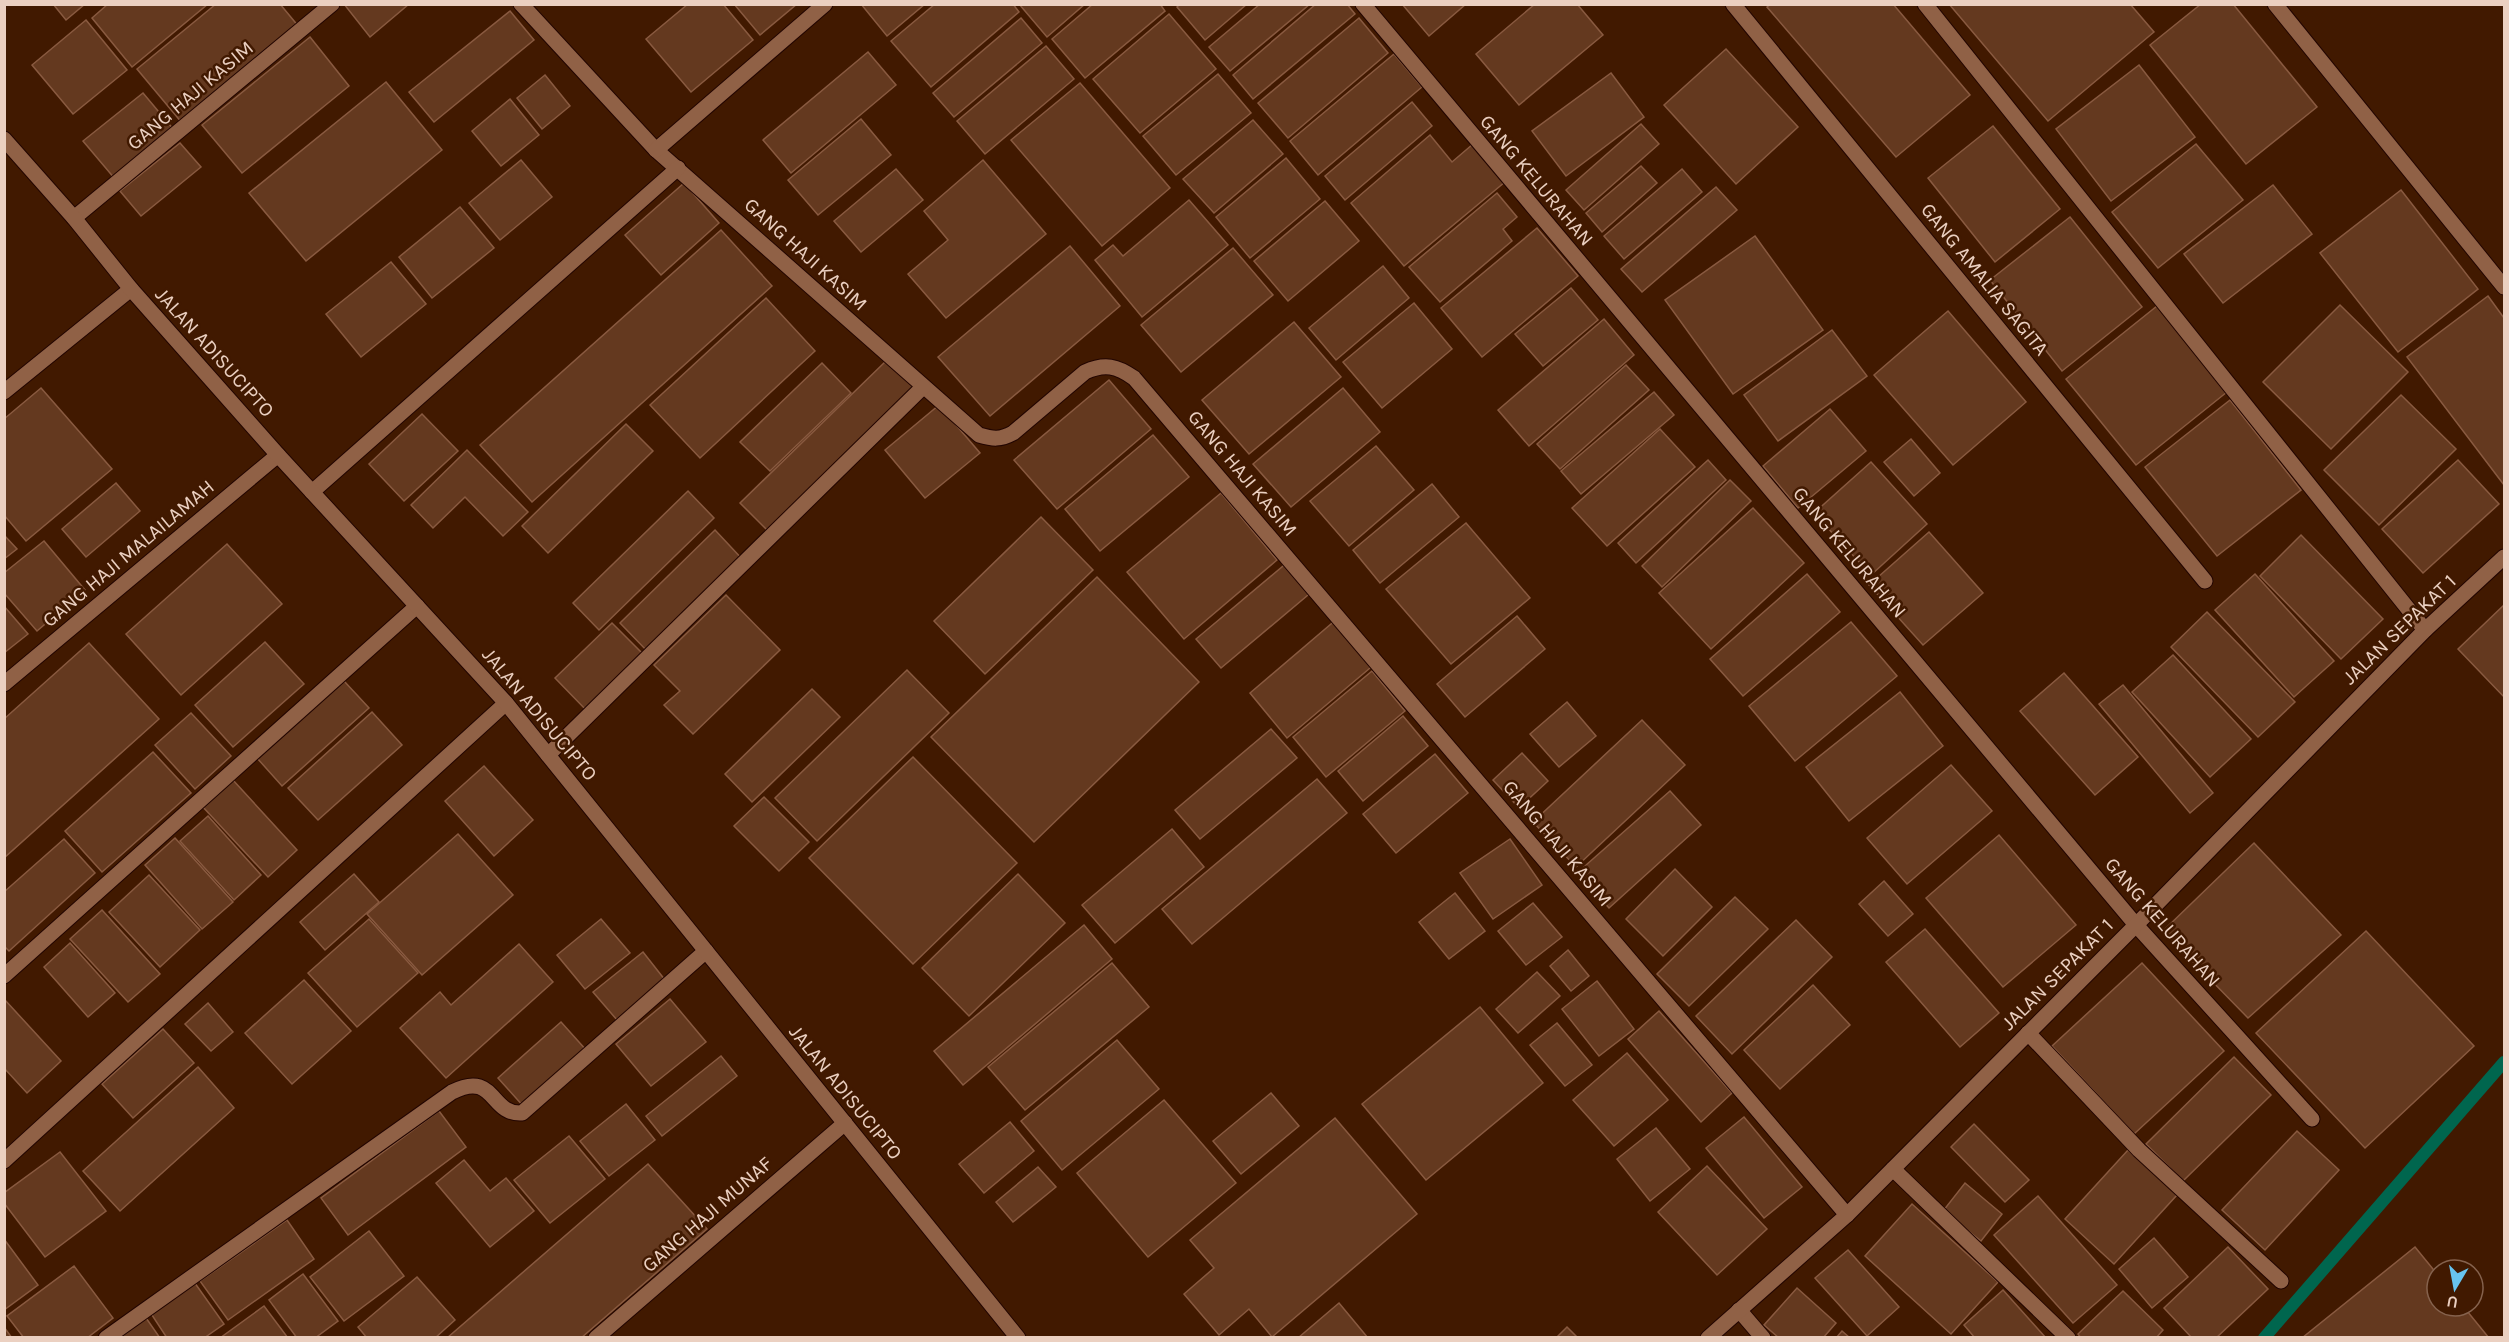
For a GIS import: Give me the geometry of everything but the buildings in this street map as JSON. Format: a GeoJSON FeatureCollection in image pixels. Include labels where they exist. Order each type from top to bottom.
{"type":"FeatureCollection","features":[{"type":"Feature","properties":{"kind":"street","name":"GANG HAJI KASIM"},"geometry":{"type":"LineString","coordinates":[[74,218],[332,4]]}},
{"type":"Feature","properties":{"kind":"street","name":"GANG HAJI KASIM"},"geometry":{"type":"LineString","coordinates":[[520,4],[656,150],[979,435],[1002,439],[1013,433],[1085,372],[1096,367],[1108,366],[1120,369],[1134,378],[1847,1215]]}},
{"type":"Feature","properties":{"kind":"street","name":"GANG KELURAHAN"},"geometry":{"type":"LineString","coordinates":[[1363,4],[2136,925],[2312,1119]]}},
{"type":"Feature","properties":{"kind":"street","name":"GANG AMALIA SAGITA"},"geometry":{"type":"LineString","coordinates":[[1733,4],[2205,581]]}},
{"type":"Feature","properties":{"kind":"street"},"geometry":{"type":"LineString","coordinates":[[1925,4],[2425,630]]}},
{"type":"Feature","properties":{"kind":"street"},"geometry":{"type":"LineString","coordinates":[[2275,4],[2505,287]]}},
{"type":"Feature","properties":{"kind":"street"},"geometry":{"type":"LineString","coordinates":[[656,150],[820,6]]}},
{"type":"Feature","properties":{"kind":"street","name":"JALAN ADISUCIPTO"},"geometry":{"type":"LineString","coordinates":[[4,139],[74,218],[131,290],[278,455],[506,703],[1017,1338]]}},
{"type":"Feature","properties":{"kind":"street"},"geometry":{"type":"LineString","coordinates":[[312,492],[678,168]]}},
{"type":"Feature","properties":{"kind":"street"},"geometry":{"type":"LineString","coordinates":[[4,392],[131,290]]}},
{"type":"Feature","properties":{"kind":"street"},"geometry":{"type":"LineString","coordinates":[[548,755],[923,387]]}},
{"type":"Feature","properties":{"kind":"street","name":"GANG HAJI MALAILAMAH"},"geometry":{"type":"LineString","coordinates":[[4,684],[278,455]]}},
{"type":"Feature","properties":{"kind":"street","name":"JALAN SEPAKAT 1"},"geometry":{"type":"LineString","coordinates":[[1708,1338],[1847,1215],[2425,630],[2505,557]]}},
{"type":"Feature","properties":{"kind":"street"},"geometry":{"type":"LineString","coordinates":[[4,976],[417,606]]}},
{"type":"Feature","properties":{"kind":"street"},"geometry":{"type":"LineString","coordinates":[[4,1161],[506,703]]}},
{"type":"Feature","properties":{"kind":"street"},"geometry":{"type":"LineString","coordinates":[[106,1338],[452,1092],[467,1085],[476,1085],[483,1088],[510,1112],[522,1113],[706,951]]}},
{"type":"Feature","properties":{"kind":"street"},"geometry":{"type":"LineString","coordinates":[[2028,1033],[2139,1150],[2281,1281]]}},
{"type":"Feature","properties":{"kind":"street","name":"GANG HAJI MUNAF"},"geometry":{"type":"LineString","coordinates":[[596,1338],[845,1123]]}},
{"type":"Feature","properties":{"kind":"street"},"geometry":{"type":"LineString","coordinates":[[1893,1169],[2068,1338]]}},
{"type":"Feature","properties":{"kind":"street"},"geometry":{"type":"LineString","coordinates":[[1738,1310],[1763,1338]]}},
{"type":"Feature","properties":{"kind":"waterway"},"geometry":{"type":"LineString","coordinates":[[2264,1338],[2504,1062]]}}]}
